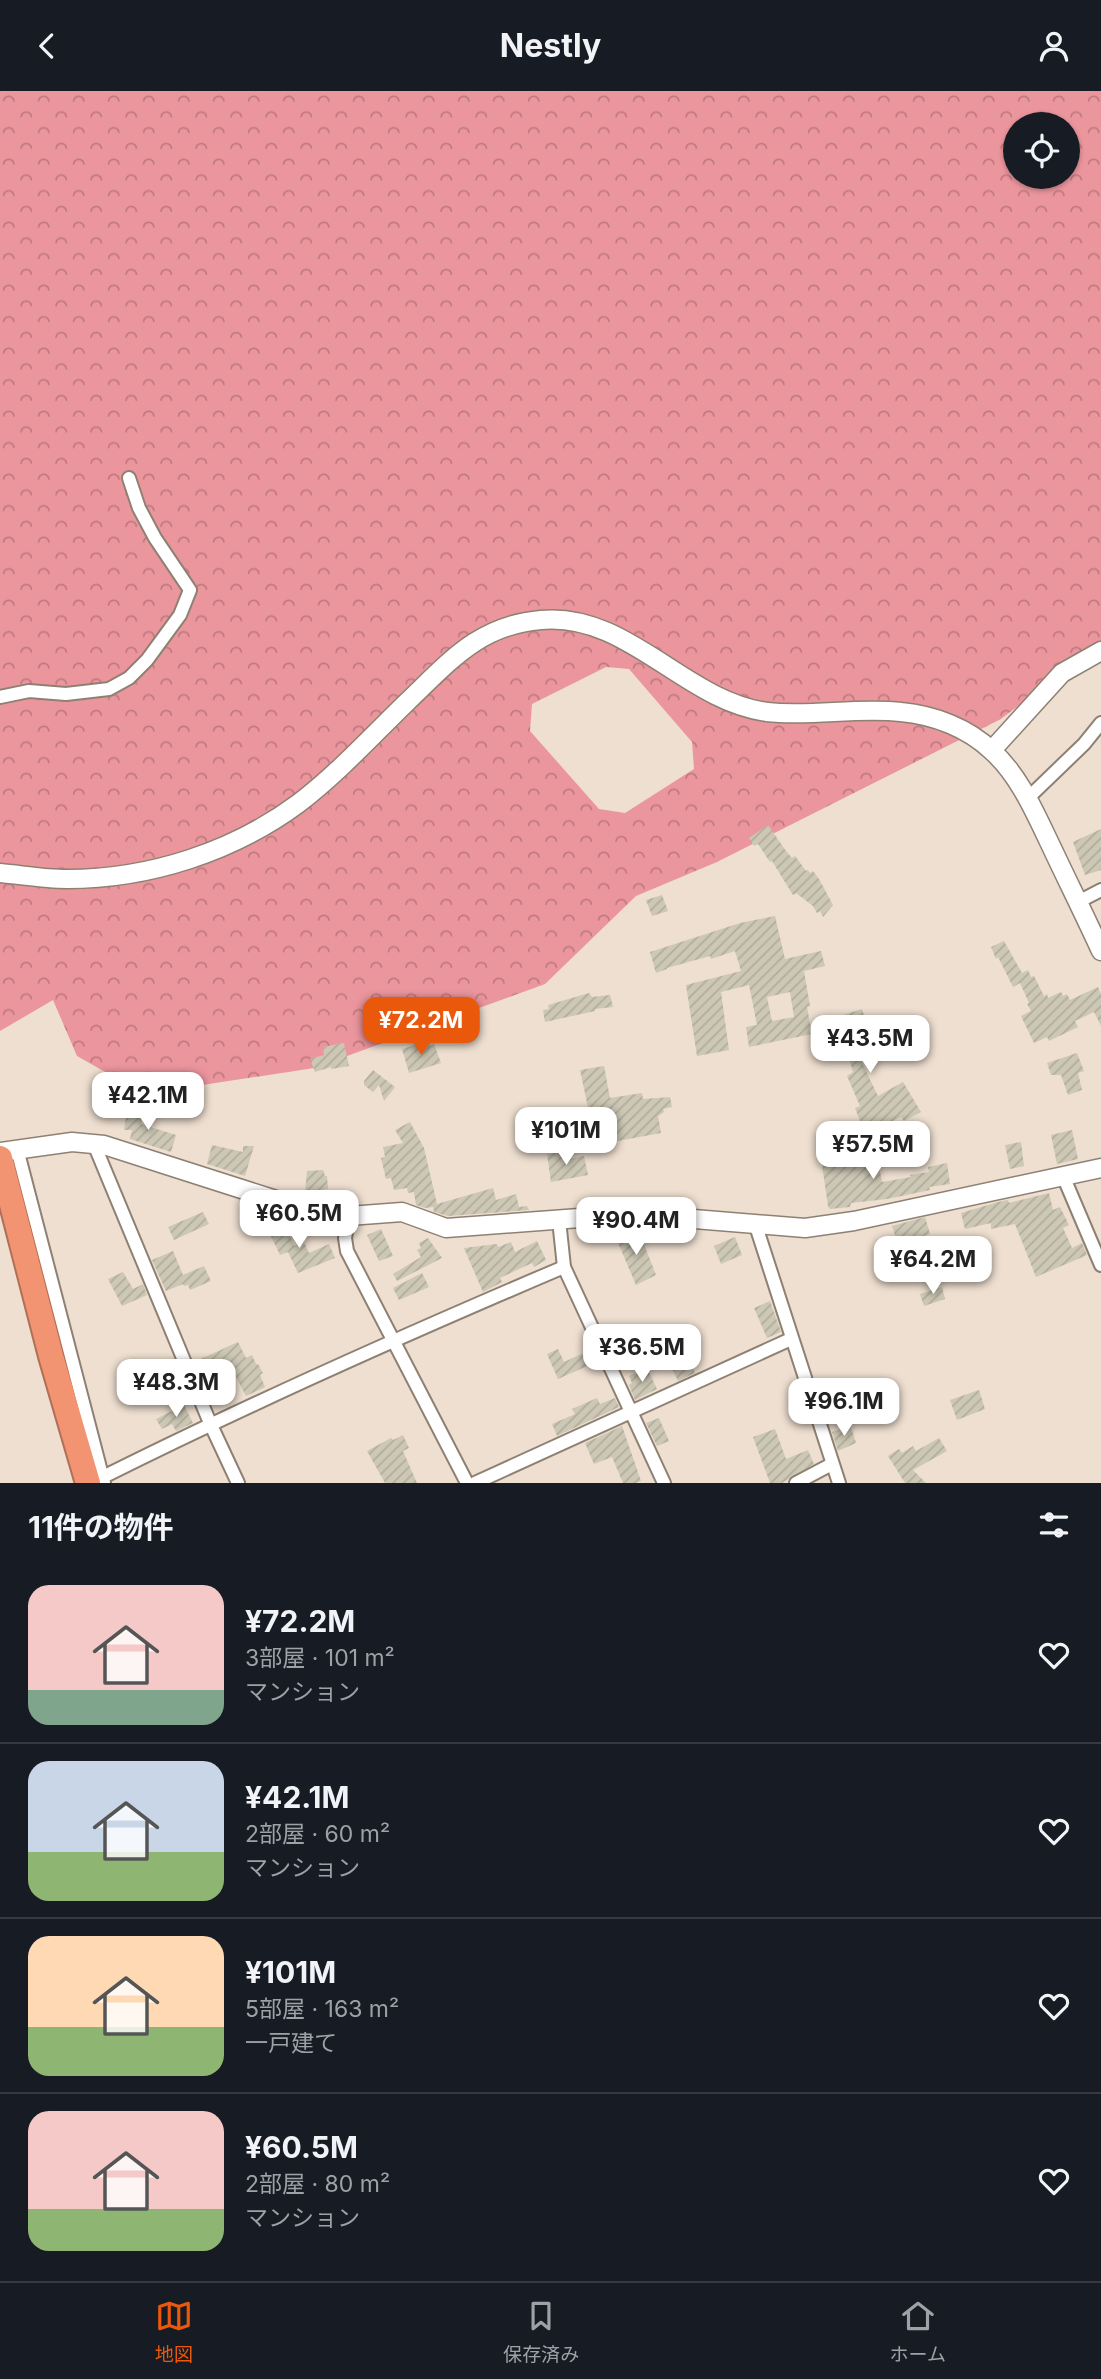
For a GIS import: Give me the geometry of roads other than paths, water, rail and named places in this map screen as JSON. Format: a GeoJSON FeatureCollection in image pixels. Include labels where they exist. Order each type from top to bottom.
{"type":"FeatureCollection","features":[{"type":"Feature","properties":{"kind":"highway"},"geometry":{"type":"LineString","coordinates":[[5,1153],[51,1356],[96,1482]]}},
{"type":"Feature","properties":{"kind":"street"},"geometry":{"type":"LineString","coordinates":[[0,697],[29,691],[66,694],[109,689],[129,678],[147,660],[180,615],[190,590],[155,538],[139,508],[129,478]]}},
{"type":"Feature","properties":{"kind":"street"},"geometry":{"type":"LineString","coordinates":[[0,873],[50,879],[100,878],[169,865],[224,846],[298,803],[329,778],[442,667],[477,639],[517,623],[563,619],[589,624],[614,635],[728,702],[766,712],[899,712],[929,716],[962,729],[992,750],[1027,799],[1101,951]]}},
{"type":"Feature","properties":{"kind":"street"},"geometry":{"type":"LineString","coordinates":[[992,750],[1062,673],[1101,651]]}},
{"type":"Feature","properties":{"kind":"street"},"geometry":{"type":"LineString","coordinates":[[1027,799],[1084,744],[1101,723]]}},
{"type":"Feature","properties":{"kind":"street"},"geometry":{"type":"LineString","coordinates":[[1078,902],[1101,890]]}},
{"type":"Feature","properties":{"kind":"street"},"geometry":{"type":"LineString","coordinates":[[5,1153],[72,1142],[104,1145],[276,1200],[349,1216],[402,1212],[446,1228],[634,1214],[805,1228],[1064,1178],[1101,1168]]}},
{"type":"Feature","properties":{"kind":"street"},"geometry":{"type":"LineString","coordinates":[[93,1144],[210,1423],[238,1483]]}},
{"type":"Feature","properties":{"kind":"street"},"geometry":{"type":"LineString","coordinates":[[1064,1178],[1101,1265]]}},
{"type":"Feature","properties":{"kind":"street"},"geometry":{"type":"LineString","coordinates":[[349,1216],[345,1238],[347,1251],[467,1483]]}},
{"type":"Feature","properties":{"kind":"street"},"geometry":{"type":"LineString","coordinates":[[559,1220],[564,1268],[664,1483]]}},
{"type":"Feature","properties":{"kind":"street"},"geometry":{"type":"LineString","coordinates":[[755,1223],[839,1483]]}},
{"type":"Feature","properties":{"kind":"street"},"geometry":{"type":"LineString","coordinates":[[96,1482],[210,1423],[394,1339],[564,1268]]}},
{"type":"Feature","properties":{"kind":"street"},"geometry":{"type":"LineString","coordinates":[[475,1483],[791,1339]]}},
{"type":"Feature","properties":{"kind":"street"},"geometry":{"type":"LineString","coordinates":[[796,1483],[832,1464]]}}]}
